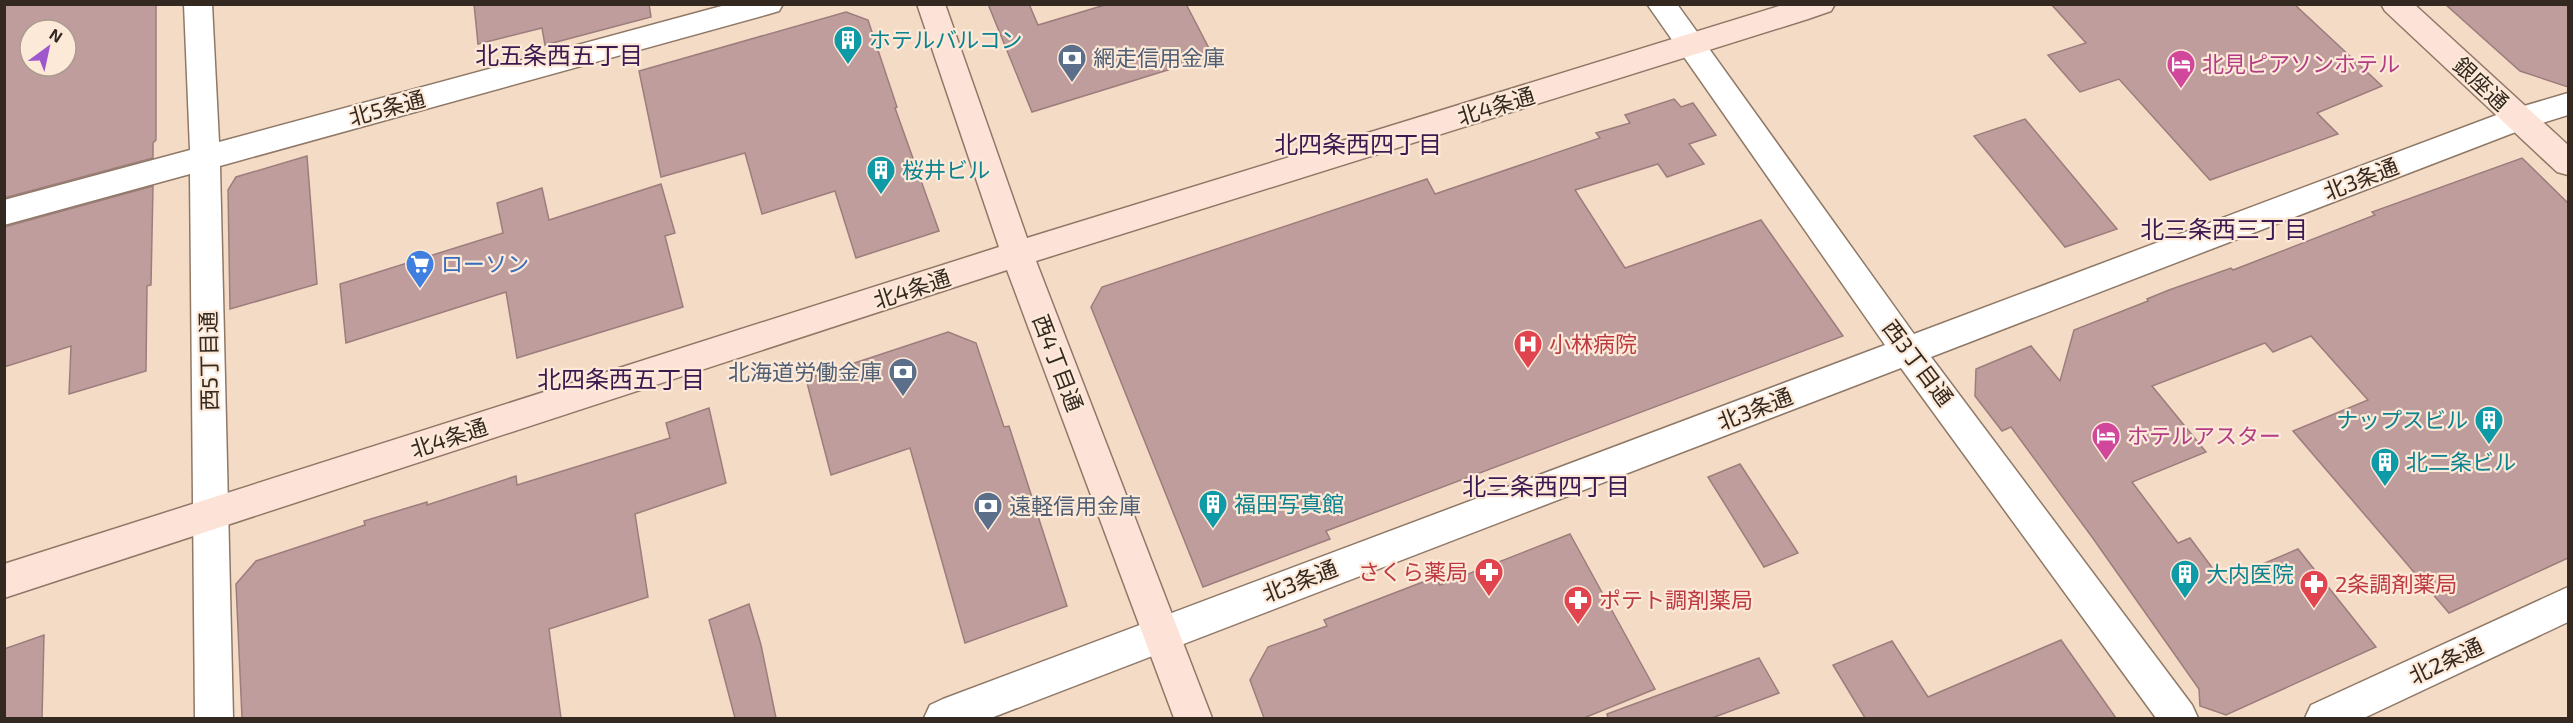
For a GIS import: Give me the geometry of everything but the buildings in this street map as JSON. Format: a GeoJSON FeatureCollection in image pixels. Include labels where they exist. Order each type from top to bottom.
{"type":"FeatureCollection","features":[{"type":"Feature","properties":{"kind":"street","name":"西5丁目通"},"geometry":{"type":"LineString","coordinates":[[198,4],[205,158],[214,718]]}},
{"type":"Feature","properties":{"kind":"street","name":"北5条通"},"geometry":{"type":"LineString","coordinates":[[4,213],[769,4]]}},
{"type":"Feature","properties":{"kind":"street","name":"西4丁目通"},"geometry":{"type":"LineString","coordinates":[[931,4],[1017,254],[1193,718]]}},
{"type":"Feature","properties":{"kind":"street","name":"西3丁目通"},"geometry":{"type":"LineString","coordinates":[[1661,4],[1907,350],[2179,718]]}},
{"type":"Feature","properties":{"kind":"street","name":"北4条通"},"geometry":{"type":"LineString","coordinates":[[4,581],[1017,254],[1614,69],[1688,43],[1739,30],[1821,4]]}},
{"type":"Feature","properties":{"kind":"street","name":"銀座通"},"geometry":{"type":"LineString","coordinates":[[2394,4],[2568,163]]}},
{"type":"Feature","properties":{"kind":"street","name":"北3条通"},"geometry":{"type":"LineString","coordinates":[[943,718],[2518,119],[2568,104]]}},
{"type":"Feature","properties":{"kind":"street","name":"北2条通"},"geometry":{"type":"LineString","coordinates":[[2324,718],[2568,604]]}},
{"type":"Feature","properties":{"kind":"place","name":"ホテルバルコン"},"geometry":{"type":"Point","coordinates":[848,66]}},
{"type":"Feature","properties":{"kind":"place","name":"網走信用金庫"},"geometry":{"type":"Point","coordinates":[1072,84]}},
{"type":"Feature","properties":{"kind":"place","name":"北見ピアソンホテル"},"geometry":{"type":"Point","coordinates":[2181,90]}},
{"type":"Feature","properties":{"kind":"place","name":"桜井ビル"},"geometry":{"type":"Point","coordinates":[881,196]}},
{"type":"Feature","properties":{"kind":"place","name":"ローソン"},"geometry":{"type":"Point","coordinates":[420,290]}},
{"type":"Feature","properties":{"kind":"place","name":"小林病院"},"geometry":{"type":"Point","coordinates":[1528,370]}},
{"type":"Feature","properties":{"kind":"place","name":"北海道労働金庫"},"geometry":{"type":"Point","coordinates":[903,398]}},
{"type":"Feature","properties":{"kind":"place","name":"ナップスビル"},"geometry":{"type":"Point","coordinates":[2489,446]}},
{"type":"Feature","properties":{"kind":"place","name":"ホテルアスター"},"geometry":{"type":"Point","coordinates":[2106,462]}},
{"type":"Feature","properties":{"kind":"place","name":"北二条ビル"},"geometry":{"type":"Point","coordinates":[2385,488]}},
{"type":"Feature","properties":{"kind":"place","name":"福田写真館"},"geometry":{"type":"Point","coordinates":[1213,530]}},
{"type":"Feature","properties":{"kind":"place","name":"遠軽信用金庫"},"geometry":{"type":"Point","coordinates":[988,532]}},
{"type":"Feature","properties":{"kind":"place","name":"さくら薬局"},"geometry":{"type":"Point","coordinates":[1489,598]}},
{"type":"Feature","properties":{"kind":"place","name":"大内医院"},"geometry":{"type":"Point","coordinates":[2185,600]}},
{"type":"Feature","properties":{"kind":"place","name":"2条調剤薬局"},"geometry":{"type":"Point","coordinates":[2314,610]}},
{"type":"Feature","properties":{"kind":"place","name":"ポテト調剤薬局"},"geometry":{"type":"Point","coordinates":[1578,626]}},
{"type":"Feature","properties":{"kind":"district","name":"北五条西五丁目"},"geometry":{"type":"Point","coordinates":[559,56]}},
{"type":"Feature","properties":{"kind":"district","name":"北四条西四丁目"},"geometry":{"type":"Point","coordinates":[1358,145]}},
{"type":"Feature","properties":{"kind":"district","name":"北三条西三丁目"},"geometry":{"type":"Point","coordinates":[2224,230]}},
{"type":"Feature","properties":{"kind":"district","name":"北四条西五丁目"},"geometry":{"type":"Point","coordinates":[621,380]}},
{"type":"Feature","properties":{"kind":"district","name":"北三条西四丁目"},"geometry":{"type":"Point","coordinates":[1546,487]}}]}
